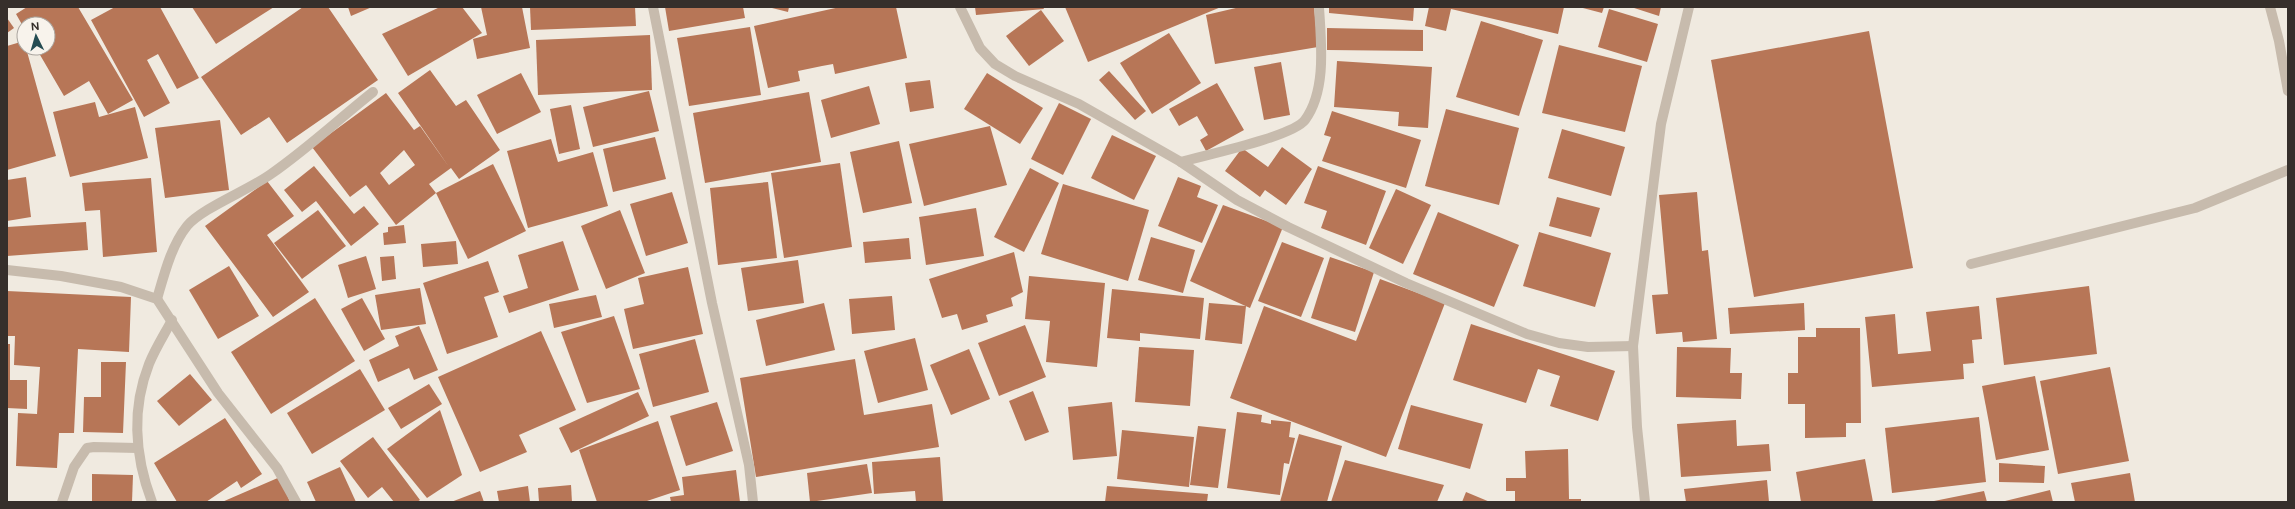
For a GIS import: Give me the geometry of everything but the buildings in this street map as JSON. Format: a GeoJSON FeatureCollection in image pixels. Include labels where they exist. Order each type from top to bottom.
{"type":"FeatureCollection","features":[{"type":"Feature","properties":{"kind":"street"},"geometry":{"type":"LineString","coordinates":[[653,7],[711,295],[749,465],[753,502]]}},
{"type":"Feature","properties":{"kind":"street"},"geometry":{"type":"LineString","coordinates":[[960,7],[980,48],[995,64],[1015,76],[1079,104],[1181,162],[1237,200],[1288,227],[1406,283],[1527,334],[1560,343],[1588,347],[1633,346]]}},
{"type":"Feature","properties":{"kind":"street"},"geometry":{"type":"LineString","coordinates":[[1181,162],[1281,135],[1304,121],[1317,94],[1322,54],[1319,7]]}},
{"type":"Feature","properties":{"kind":"street"},"geometry":{"type":"LineString","coordinates":[[1645,502],[1637,427],[1633,346],[1661,124],[1689,7]]}},
{"type":"Feature","properties":{"kind":"street"},"geometry":{"type":"LineString","coordinates":[[2270,7],[2279,41],[2288,92]]}},
{"type":"Feature","properties":{"kind":"street"},"geometry":{"type":"LineString","coordinates":[[157,299],[169,262],[180,236],[196,217],[243,192],[271,174],[373,92]]}},
{"type":"Feature","properties":{"kind":"street"},"geometry":{"type":"LineString","coordinates":[[1971,264],[2195,208],[2288,170]]}},
{"type":"Feature","properties":{"kind":"street"},"geometry":{"type":"LineString","coordinates":[[7,270],[61,276],[121,287],[157,299],[172,320],[218,394],[277,468],[296,502]]}},
{"type":"Feature","properties":{"kind":"street"},"geometry":{"type":"LineString","coordinates":[[152,502],[143,478],[137,448],[137,416],[142,387],[150,364],[172,320]]}},
{"type":"Feature","properties":{"kind":"street"},"geometry":{"type":"LineString","coordinates":[[62,502],[74,467],[86,448],[137,448]]}}]}
